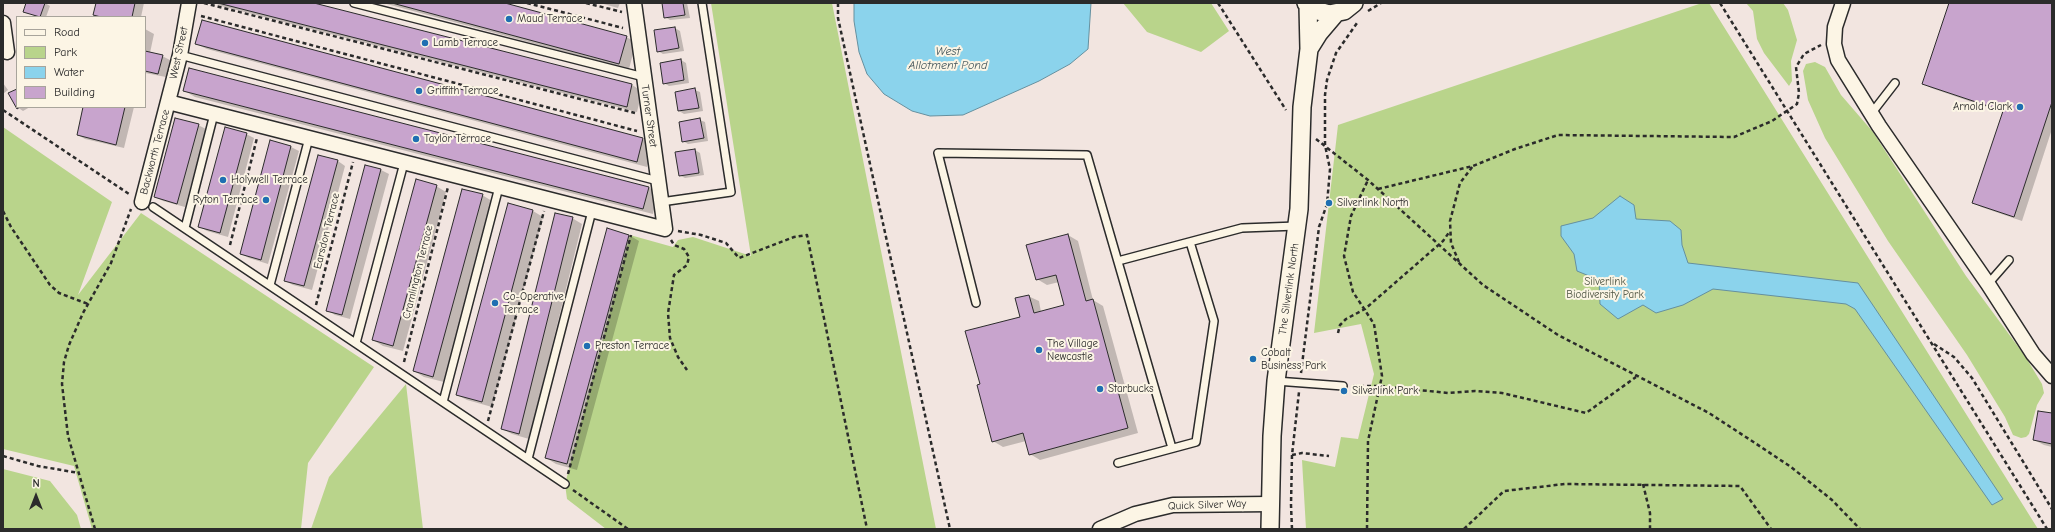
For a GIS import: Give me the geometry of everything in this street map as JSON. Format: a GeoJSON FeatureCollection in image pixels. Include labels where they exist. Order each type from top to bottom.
{"type":"FeatureCollection","features":[{"type":"Feature","properties":{"kind":"street"},"geometry":{"type":"LineString","coordinates":[[1843,3],[1835,27],[1834,44],[1838,60],[1871,114],[1988,284],[2033,354],[2052,376]]}},
{"type":"Feature","properties":{"kind":"street"},"geometry":{"type":"LineString","coordinates":[[1307,4],[1322,12],[1336,13],[1359,9]]}},
{"type":"Feature","properties":{"kind":"street","name":"The Silverlink North"},"geometry":{"type":"LineString","coordinates":[[1270,529],[1272,436],[1276,381],[1298,226],[1302,148],[1302,107],[1309,49],[1307,4]]}},
{"type":"Feature","properties":{"kind":"street","name":"West Street"},"geometry":{"type":"LineString","coordinates":[[168,102],[180,55],[188,8]]}},
{"type":"Feature","properties":{"kind":"street","name":"Turner Street"},"geometry":{"type":"LineString","coordinates":[[635,9],[665,229]]}},
{"type":"Feature","properties":{"kind":"street","name":"The Silverlink North"},"geometry":{"type":"LineString","coordinates":[[1309,49],[1319,33],[1336,13]]}},
{"type":"Feature","properties":{"kind":"street"},"geometry":{"type":"LineString","coordinates":[[3,26],[7,52]]}},
{"type":"Feature","properties":{"kind":"street"},"geometry":{"type":"LineString","coordinates":[[168,102],[665,229]]}},
{"type":"Feature","properties":{"kind":"street","name":"Backworth Terrace"},"geometry":{"type":"LineString","coordinates":[[147,204],[168,102]]}},
{"type":"Feature","properties":{"kind":"street","name":"Quick Silver Way"},"geometry":{"type":"LineString","coordinates":[[1100,529],[1135,514],[1173,505],[1270,504]]}},
{"type":"Feature","properties":{"kind":"lane"},"geometry":{"type":"LineString","coordinates":[[354,3],[644,77]]}},
{"type":"Feature","properties":{"kind":"lane"},"geometry":{"type":"LineString","coordinates":[[661,202],[731,192],[702,3]]}},
{"type":"Feature","properties":{"kind":"lane"},"geometry":{"type":"LineString","coordinates":[[180,55],[658,181]]}},
{"type":"Feature","properties":{"kind":"lane"},"geometry":{"type":"LineString","coordinates":[[1871,114],[1895,83]]}},
{"type":"Feature","properties":{"kind":"lane"},"geometry":{"type":"LineString","coordinates":[[185,228],[214,114]]}},
{"type":"Feature","properties":{"kind":"lane"},"geometry":{"type":"LineString","coordinates":[[270,285],[309,138]]}},
{"type":"Feature","properties":{"kind":"lane"},"geometry":{"type":"LineString","coordinates":[[976,303],[938,153],[1087,155],[1172,448]]}},
{"type":"Feature","properties":{"kind":"lane"},"geometry":{"type":"LineString","coordinates":[[356,343],[404,163]]}},
{"type":"Feature","properties":{"kind":"lane"},"geometry":{"type":"LineString","coordinates":[[443,402],[499,187]]}},
{"type":"Feature","properties":{"kind":"lane"},"geometry":{"type":"LineString","coordinates":[[147,204],[227,256],[565,484]]}},
{"type":"Feature","properties":{"kind":"lane"},"geometry":{"type":"LineString","coordinates":[[528,459],[592,211]]}},
{"type":"Feature","properties":{"kind":"lane"},"geometry":{"type":"LineString","coordinates":[[1118,262],[1242,228],[1298,226]]}},
{"type":"Feature","properties":{"kind":"lane"},"geometry":{"type":"LineString","coordinates":[[1118,464],[1196,442],[1214,321],[1190,242]]}},
{"type":"Feature","properties":{"kind":"lane"},"geometry":{"type":"LineString","coordinates":[[1988,284],[2009,260]]}},
{"type":"Feature","properties":{"kind":"lane"},"geometry":{"type":"LineString","coordinates":[[1276,381],[1299,384],[1344,386]]}},
{"type":"Feature","properties":{"kind":"path"},"geometry":{"type":"LineString","coordinates":[[204,3],[649,117]]}},
{"type":"Feature","properties":{"kind":"path"},"geometry":{"type":"LineString","coordinates":[[527,3],[638,32]]}},
{"type":"Feature","properties":{"kind":"path"},"geometry":{"type":"LineString","coordinates":[[586,3],[635,9]]}},
{"type":"Feature","properties":{"kind":"path"},"geometry":{"type":"LineString","coordinates":[[838,3],[838,18],[950,529]]}},
{"type":"Feature","properties":{"kind":"path"},"geometry":{"type":"LineString","coordinates":[[1218,3],[1283,106]]}},
{"type":"Feature","properties":{"kind":"path"},"geometry":{"type":"LineString","coordinates":[[1359,9],[1381,3]]}},
{"type":"Feature","properties":{"kind":"path"},"geometry":{"type":"LineString","coordinates":[[1720,3],[2047,529]]}},
{"type":"Feature","properties":{"kind":"path"},"geometry":{"type":"LineString","coordinates":[[188,8],[652,135]]}},
{"type":"Feature","properties":{"kind":"path"},"geometry":{"type":"LineString","coordinates":[[1292,529],[1292,455],[1299,384],[1319,227],[1327,204],[1330,169],[1324,145],[1325,95],[1329,73],[1342,42],[1359,20]]}},
{"type":"Feature","properties":{"kind":"path"},"geometry":{"type":"LineString","coordinates":[[1378,189],[1473,166],[1514,149],[1558,135],[1734,137],[1772,121],[1797,104],[1798,92],[1796,67],[1804,54],[1820,45],[1834,44]]}},
{"type":"Feature","properties":{"kind":"path"},"geometry":{"type":"LineString","coordinates":[[3,110],[147,204]]}},
{"type":"Feature","properties":{"kind":"path"},"geometry":{"type":"LineString","coordinates":[[227,256],[260,126]]}},
{"type":"Feature","properties":{"kind":"path"},"geometry":{"type":"LineString","coordinates":[[1324,145],[1368,180],[1438,246],[1483,285],[1558,335],[1636,377],[1709,413],[1791,467],[1832,500],[1860,529]]}},
{"type":"Feature","properties":{"kind":"path","name":"Earsdon Terrace"},"geometry":{"type":"LineString","coordinates":[[314,315],[356,150]]}},
{"type":"Feature","properties":{"kind":"path"},"geometry":{"type":"LineString","coordinates":[[1460,264],[1453,250],[1450,231],[1453,207],[1458,189],[1473,166]]}},
{"type":"Feature","properties":{"kind":"path","name":"Cramlington Terrace"},"geometry":{"type":"LineString","coordinates":[[401,374],[452,175]]}},
{"type":"Feature","properties":{"kind":"path"},"geometry":{"type":"LineString","coordinates":[[1367,529],[1368,441],[1382,376],[1374,324],[1353,292],[1344,256],[1351,216],[1368,180]]}},
{"type":"Feature","properties":{"kind":"path"},"geometry":{"type":"LineString","coordinates":[[486,431],[547,199]]}},
{"type":"Feature","properties":{"kind":"path"},"geometry":{"type":"LineString","coordinates":[[95,529],[68,436],[62,384],[64,362],[69,345],[88,304],[111,263],[130,213],[132,203],[147,204]]}},
{"type":"Feature","properties":{"kind":"path"},"geometry":{"type":"LineString","coordinates":[[3,211],[11,227],[50,285],[59,293],[88,304]]}},
{"type":"Feature","properties":{"kind":"path"},"geometry":{"type":"LineString","coordinates":[[628,529],[565,484],[634,221]]}},
{"type":"Feature","properties":{"kind":"path"},"geometry":{"type":"LineString","coordinates":[[665,229],[674,245],[684,249],[689,257],[687,264],[674,275],[668,313],[670,338],[678,357],[687,370]]}},
{"type":"Feature","properties":{"kind":"path"},"geometry":{"type":"LineString","coordinates":[[665,229],[701,235],[726,243],[739,258],[794,237],[807,235],[867,529]]}},
{"type":"Feature","properties":{"kind":"path"},"geometry":{"type":"LineString","coordinates":[[1338,333],[1340,325],[1346,319],[1365,309],[1438,246],[1446,238],[1450,231]]}},
{"type":"Feature","properties":{"kind":"path"},"geometry":{"type":"LineString","coordinates":[[1932,342],[1954,357],[1972,378],[2052,509]]}},
{"type":"Feature","properties":{"kind":"path"},"geometry":{"type":"LineString","coordinates":[[1344,386],[1380,386],[1448,393],[1475,391],[1502,393],[1586,413],[1636,377]]}},
{"type":"Feature","properties":{"kind":"path"},"geometry":{"type":"LineString","coordinates":[[1292,455],[1302,453],[1329,456]]}},
{"type":"Feature","properties":{"kind":"path"},"geometry":{"type":"LineString","coordinates":[[3,456],[38,466],[79,473]]}},
{"type":"Feature","properties":{"kind":"path"},"geometry":{"type":"LineString","coordinates":[[1464,529],[1504,491],[1565,484],[1740,486],[1771,529]]}},
{"type":"Feature","properties":{"kind":"path"},"geometry":{"type":"LineString","coordinates":[[1643,484],[1650,513],[1650,529]]}},
{"type":"Feature","properties":{"kind":"green space"},"geometry":{"type":"Polygon","coordinates":[[[711,3],[832,3],[936,529],[606,529],[567,499],[565,484],[630,235],[673,247],[678,240],[693,237],[751,256],[711,3]]]}},
{"type":"Feature","properties":{"kind":"green space"},"geometry":{"type":"Polygon","coordinates":[[[1123,3],[1211,3],[1229,31],[1201,52],[1147,32],[1123,3]]]}},
{"type":"Feature","properties":{"kind":"green space","name":"Silverlink Biodiversity Park"},"geometry":{"type":"Polygon","coordinates":[[[1702,3],[1709,3],[2038,529],[1306,529],[1302,460],[1335,467],[1341,437],[1358,439],[1374,374],[1361,324],[1314,333],[1338,125],[1702,3]]]}},
{"type":"Feature","properties":{"kind":"green space"},"geometry":{"type":"Polygon","coordinates":[[[1746,3],[1783,3],[1788,10],[1797,40],[1791,61],[1792,81],[1789,86],[1764,53],[1757,39],[1753,11],[1746,3]]]}},
{"type":"Feature","properties":{"kind":"green space"},"geometry":{"type":"Polygon","coordinates":[[[1815,62],[1825,67],[1841,95],[1873,132],[1966,276],[2025,356],[2042,384],[2044,393],[2037,405],[2029,434],[2026,437],[2021,438],[2013,435],[2005,417],[1967,355],[1888,241],[1825,138],[1808,100],[1803,71],[1806,64],[1815,62]]]}},
{"type":"Feature","properties":{"kind":"green space"},"geometry":{"type":"Polygon","coordinates":[[[3,127],[112,202],[78,295],[141,213],[374,367],[308,463],[301,529],[92,529],[74,466],[3,449],[3,127]]]}},
{"type":"Feature","properties":{"kind":"green space"},"geometry":{"type":"Polygon","coordinates":[[[406,384],[423,529],[311,529],[329,477],[406,384]]]}},
{"type":"Feature","properties":{"kind":"green space"},"geometry":{"type":"Polygon","coordinates":[[[3,469],[50,481],[77,515],[81,529],[3,529],[3,469]]]}},
{"type":"Feature","properties":{"kind":"water","name":"West Allotment Pond"},"geometry":{"type":"Polygon","coordinates":[[[854,3],[1091,3],[1088,49],[1070,64],[1039,81],[963,115],[930,116],[912,111],[884,94],[867,74],[859,52],[854,21],[854,3]]]}},
{"type":"Feature","properties":{"kind":"water"},"geometry":{"type":"Polygon","coordinates":[[[1620,196],[1634,205],[1636,219],[1670,221],[1681,230],[1682,245],[1688,263],[1858,283],[2003,499],[1992,505],[1855,309],[1846,304],[1713,289],[1683,305],[1656,313],[1643,305],[1618,319],[1600,304],[1599,280],[1577,271],[1574,254],[1561,236],[1561,226],[1593,218],[1620,196]]]}},
{"type":"Feature","properties":{"kind":"building"},"geometry":{"type":"Polygon","coordinates":[[[26,3],[45,3],[40,16],[23,12],[26,3]]]}},
{"type":"Feature","properties":{"kind":"building"},"geometry":{"type":"Polygon","coordinates":[[[96,3],[135,3],[132,16],[93,15],[96,3]]]}},
{"type":"Feature","properties":{"kind":"building","name":"Lamb Terrace"},"geometry":{"type":"Polygon","coordinates":[[[218,3],[314,3],[632,84],[627,107],[218,3]]]}},
{"type":"Feature","properties":{"kind":"building","name":"Maud Terrace"},"geometry":{"type":"Polygon","coordinates":[[[392,3],[505,3],[627,36],[619,64],[392,3]]]}},
{"type":"Feature","properties":{"kind":"building"},"geometry":{"type":"Polygon","coordinates":[[[662,3],[683,3],[685,15],[664,18],[662,3]]]}},
{"type":"Feature","properties":{"kind":"building","name":"Arnold Clark"},"geometry":{"type":"Polygon","coordinates":[[[1949,3],[2052,3],[2052,102],[2014,217],[1972,203],[2003,111],[1922,84],[1949,3]]]}},
{"type":"Feature","properties":{"kind":"building","name":"Griffith Terrace"},"geometry":{"type":"Polygon","coordinates":[[[202,20],[643,138],[637,162],[195,44],[202,20]]]}},
{"type":"Feature","properties":{"kind":"building"},"geometry":{"type":"Polygon","coordinates":[[[675,27],[679,48],[657,52],[654,30],[675,27]]]}},
{"type":"Feature","properties":{"kind":"building"},"geometry":{"type":"Polygon","coordinates":[[[146,51],[163,55],[158,74],[146,71],[146,51]]]}},
{"type":"Feature","properties":{"kind":"building"},"geometry":{"type":"Polygon","coordinates":[[[681,59],[684,80],[663,84],[660,63],[681,59]]]}},
{"type":"Feature","properties":{"kind":"building","name":"Taylor Terrace"},"geometry":{"type":"Polygon","coordinates":[[[189,68],[649,187],[643,209],[183,91],[189,68]]]}},
{"type":"Feature","properties":{"kind":"building"},"geometry":{"type":"Polygon","coordinates":[[[695,88],[699,108],[678,111],[675,92],[695,88]]]}},
{"type":"Feature","properties":{"kind":"building"},"geometry":{"type":"Polygon","coordinates":[[[16,89],[16,107],[8,93],[16,89]]]}},
{"type":"Feature","properties":{"kind":"building"},"geometry":{"type":"Polygon","coordinates":[[[83,108],[125,108],[116,145],[77,135],[83,108]]]}},
{"type":"Feature","properties":{"kind":"building"},"geometry":{"type":"Polygon","coordinates":[[[175,118],[199,124],[177,204],[154,197],[175,118]]]}},
{"type":"Feature","properties":{"kind":"building"},"geometry":{"type":"Polygon","coordinates":[[[700,118],[704,138],[682,142],[679,122],[700,118]]]}},
{"type":"Feature","properties":{"kind":"building","name":"Holywell Terrace"},"geometry":{"type":"Polygon","coordinates":[[[225,127],[247,133],[220,233],[198,227],[225,127]]]}},
{"type":"Feature","properties":{"kind":"building","name":"Ryton Terrace"},"geometry":{"type":"Polygon","coordinates":[[[270,140],[291,146],[261,260],[240,254],[270,140]]]}},
{"type":"Feature","properties":{"kind":"building"},"geometry":{"type":"Polygon","coordinates":[[[695,149],[699,173],[679,176],[675,152],[695,149]]]}},
{"type":"Feature","properties":{"kind":"building"},"geometry":{"type":"Polygon","coordinates":[[[318,155],[338,160],[304,286],[284,281],[318,155]]]}},
{"type":"Feature","properties":{"kind":"building"},"geometry":{"type":"Polygon","coordinates":[[[365,165],[381,169],[342,315],[326,311],[365,165]]]}},
{"type":"Feature","properties":{"kind":"building"},"geometry":{"type":"Polygon","coordinates":[[[416,179],[437,185],[393,346],[372,340],[416,179]]]}},
{"type":"Feature","properties":{"kind":"building"},"geometry":{"type":"Polygon","coordinates":[[[462,189],[483,194],[433,377],[413,371],[462,189]]]}},
{"type":"Feature","properties":{"kind":"building","name":"Co-Operative Terrace"},"geometry":{"type":"Polygon","coordinates":[[[508,203],[533,210],[482,402],[456,395],[508,203]]]}},
{"type":"Feature","properties":{"kind":"building","name":"Co-Operative Terrace"},"geometry":{"type":"Polygon","coordinates":[[[555,213],[573,217],[519,434],[501,429],[555,213]]]}},
{"type":"Feature","properties":{"kind":"building","name":"Preston Terrace"},"geometry":{"type":"Polygon","coordinates":[[[607,228],[629,235],[567,464],[545,458],[607,228]]]}},
{"type":"Feature","properties":{"kind":"building","name":"The Village Newcastle"},"geometry":{"type":"Polygon","coordinates":[[[1068,234],[1086,301],[1093,299],[1128,428],[1029,455],[1023,433],[992,442],[977,385],[980,384],[965,331],[1020,317],[1015,298],[1029,295],[1034,313],[1064,305],[1056,275],[1036,280],[1026,245],[1068,234]]]}},
{"type":"Feature","properties":{"kind":"building"},"geometry":{"type":"Polygon","coordinates":[[[2038,411],[2052,413],[2052,444],[2033,440],[2038,411]]]}},
{"type":"Feature","properties":{"kind":"place","name":"Maud Terrace"},"geometry":{"type":"Point","coordinates":[509,19]}},
{"type":"Feature","properties":{"kind":"place","name":"Lamb Terrace"},"geometry":{"type":"Point","coordinates":[425,43]}},
{"type":"Feature","properties":{"kind":"place","name":"Griffith Terrace"},"geometry":{"type":"Point","coordinates":[419,91]}},
{"type":"Feature","properties":{"kind":"place","name":"Arnold Clark"},"geometry":{"type":"Point","coordinates":[2020,107]}},
{"type":"Feature","properties":{"kind":"place","name":"Taylor Terrace"},"geometry":{"type":"Point","coordinates":[416,139]}},
{"type":"Feature","properties":{"kind":"place","name":"Holywell Terrace"},"geometry":{"type":"Point","coordinates":[223,180]}},
{"type":"Feature","properties":{"kind":"place","name":"Ryton Terrace"},"geometry":{"type":"Point","coordinates":[266,200]}},
{"type":"Feature","properties":{"kind":"place","name":"Silverlink North"},"geometry":{"type":"Point","coordinates":[1329,203]}},
{"type":"Feature","properties":{"kind":"place","name":"Co-Operative Terrace"},"geometry":{"type":"Point","coordinates":[495,303]}},
{"type":"Feature","properties":{"kind":"place","name":"Preston Terrace"},"geometry":{"type":"Point","coordinates":[587,346]}},
{"type":"Feature","properties":{"kind":"place","name":"The Village Newcastle"},"geometry":{"type":"Point","coordinates":[1039,350]}},
{"type":"Feature","properties":{"kind":"place","name":"Cobalt Business Park"},"geometry":{"type":"Point","coordinates":[1253,359]}},
{"type":"Feature","properties":{"kind":"place","name":"Starbucks"},"geometry":{"type":"Point","coordinates":[1100,389]}},
{"type":"Feature","properties":{"kind":"place","name":"Silverlink Park"},"geometry":{"type":"Point","coordinates":[1344,391]}}]}
